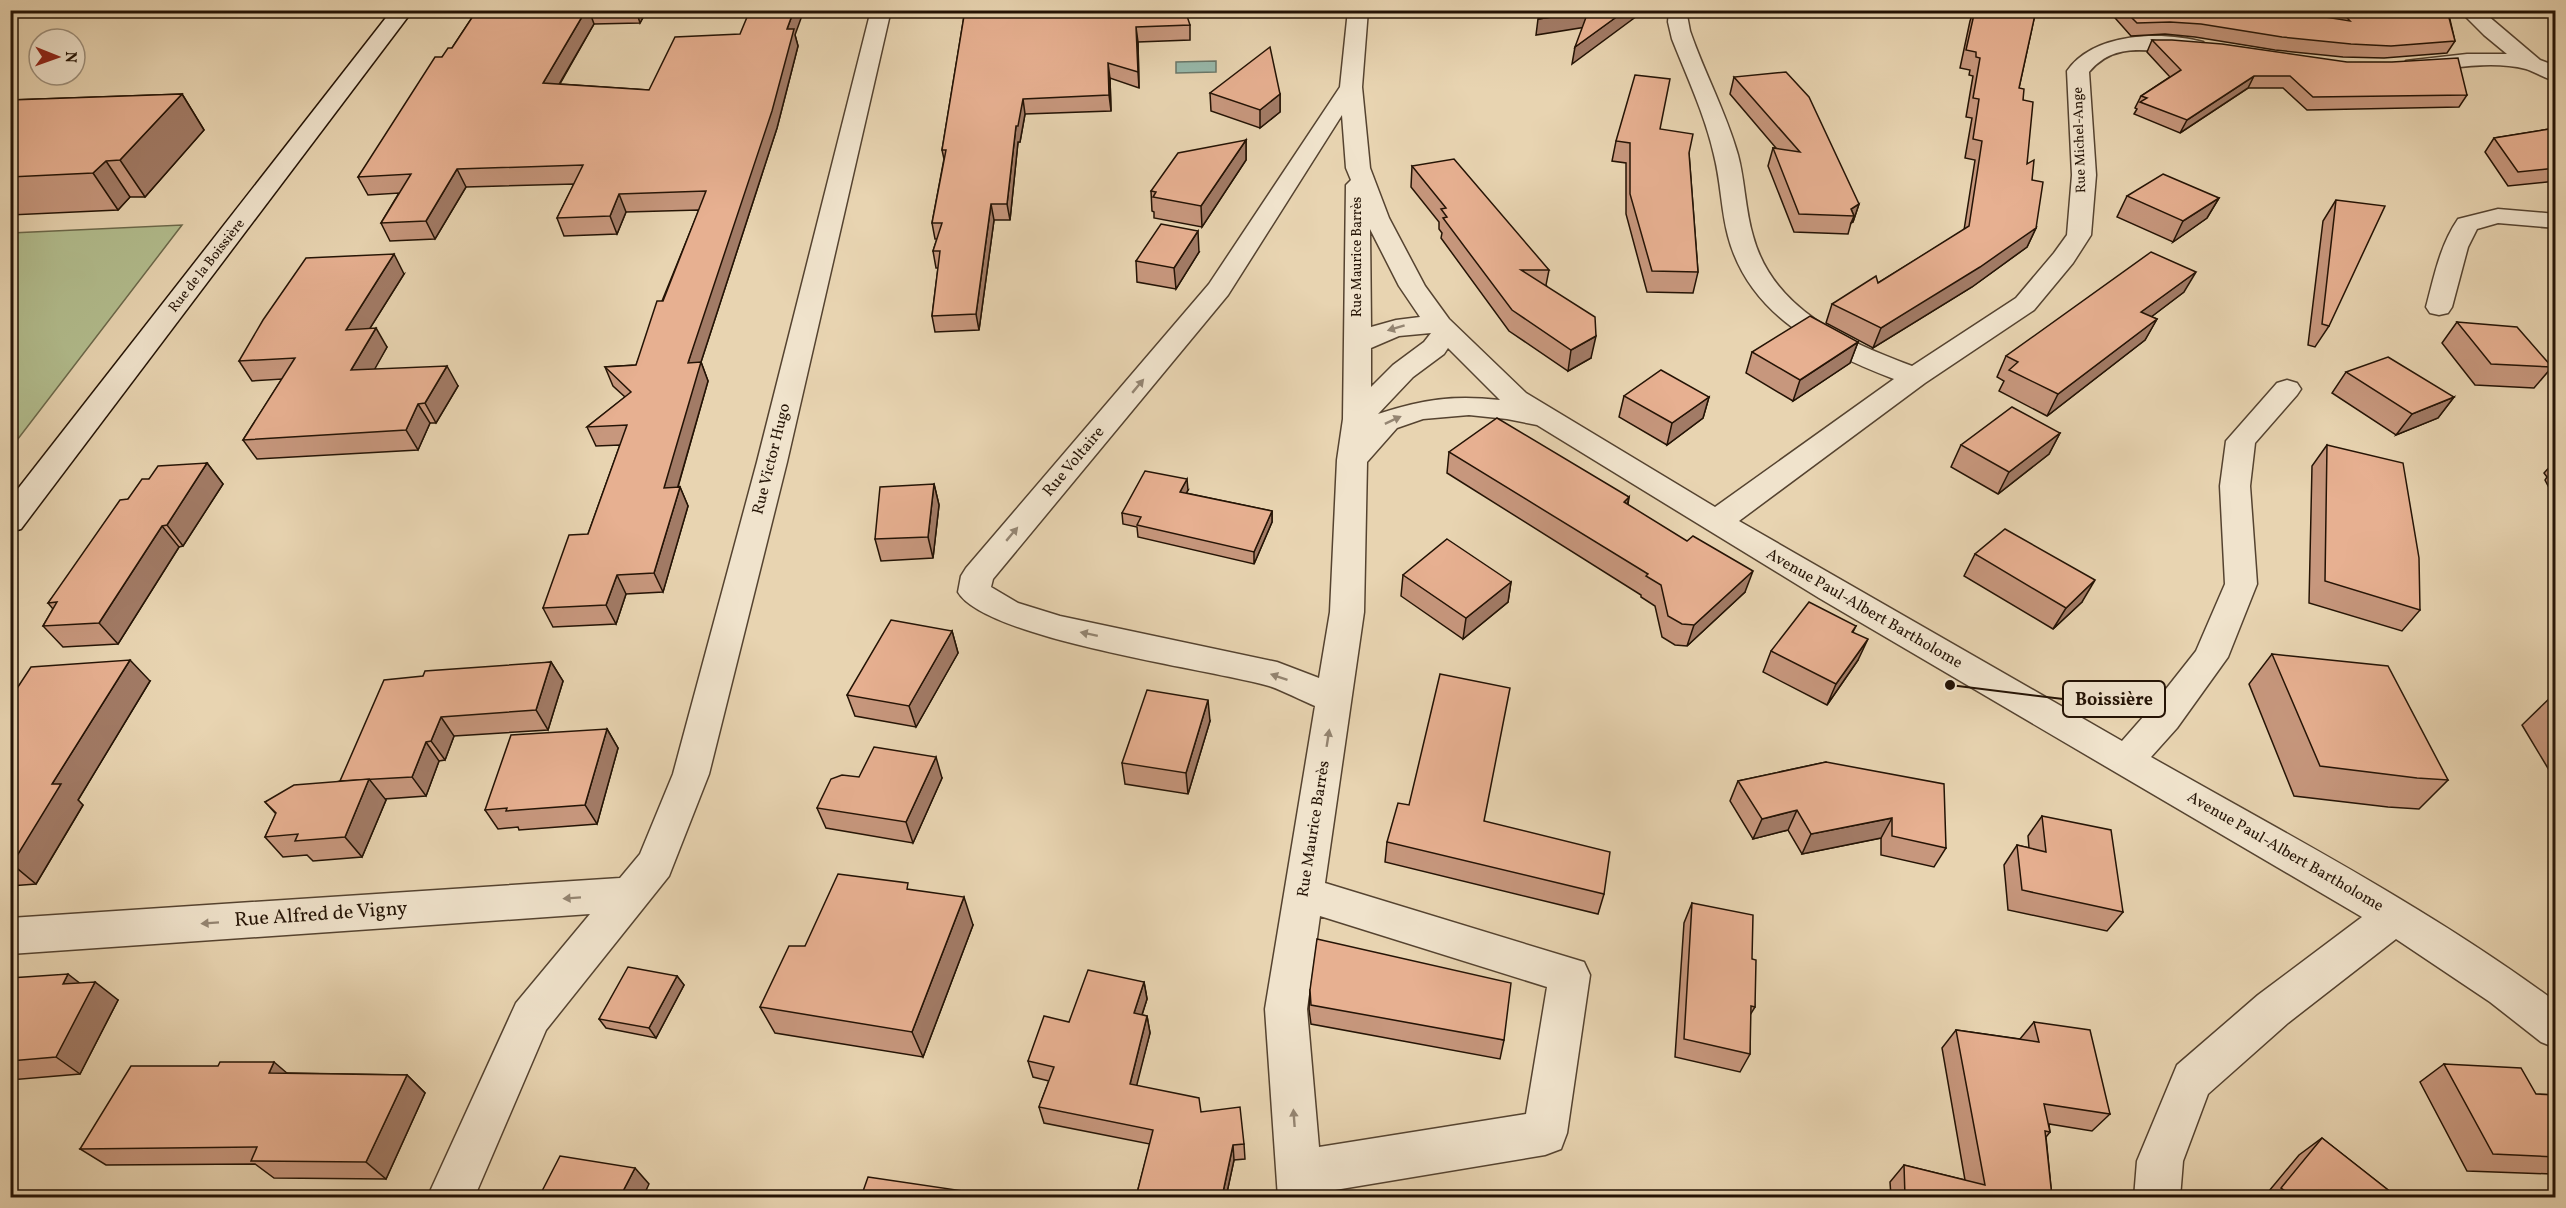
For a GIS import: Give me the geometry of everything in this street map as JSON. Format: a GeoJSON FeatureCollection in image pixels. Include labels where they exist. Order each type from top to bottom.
{"type":"FeatureCollection","features":[{"type":"Feature","properties":{"kind":"street","name":"Rue de la Boissière"},"geometry":{"type":"LineString","coordinates":[[10,521],[403,10]]}},
{"type":"Feature","properties":{"kind":"street","name":"Rue Victor Hugo"},"geometry":{"type":"LineString","coordinates":[[450,1197],[531,1017],[655,864],[691,774],[772,462],[881,10]]}},
{"type":"Feature","properties":{"kind":"street","name":"Rue Voltaire"},"geometry":{"type":"LineString","coordinates":[[1334,699],[1277,675],[1060,628],[1006,612],[974,592],[977,576],[1219,290],[1351,87],[1358,10]]}},
{"type":"Feature","properties":{"kind":"street"},"geometry":{"type":"LineString","coordinates":[[1682,10],[1677,13],[1677,28],[1700,80],[1727,154],[1743,248],[1765,291],[1802,326],[1856,355],[1916,377]]}},
{"type":"Feature","properties":{"kind":"street"},"geometry":{"type":"LineString","coordinates":[[2469,10],[2491,31],[2532,63],[2556,75]]}},
{"type":"Feature","properties":{"kind":"street","name":"Rue Michel-Ange"},"geometry":{"type":"LineString","coordinates":[[1717,521],[1916,377],[2025,304],[2079,235],[2084,175],[2078,71],[2092,56],[2122,45],[2167,44],[2217,48]]}},
{"type":"Feature","properties":{"kind":"street"},"geometry":{"type":"LineString","coordinates":[[2394,67],[2499,60],[2532,63]]}},
{"type":"Feature","properties":{"kind":"street","name":"Avenue Paul-Albert Bartholome"},"geometry":{"type":"LineString","coordinates":[[1351,87],[1358,168],[1377,218],[1412,286],[1443,328],[1484,371],[1516,399],[1580,440],[1831,590],[2395,915],[2505,989],[2556,1028]]}},
{"type":"Feature","properties":{"kind":"street","name":"Rue Maurice Barrès"},"geometry":{"type":"LineString","coordinates":[[1299,1185],[1286,1009],[1347,612],[1352,460],[1357,419],[1358,168]]}},
{"type":"Feature","properties":{"kind":"street"},"geometry":{"type":"LineString","coordinates":[[2439,307],[2455,247],[2467,224],[2498,216],[2556,221]]}},
{"type":"Feature","properties":{"kind":"street","name":"Rue Maurice Barrès"},"geometry":{"type":"LineString","coordinates":[[1356,345],[1404,325],[1443,328]]}},
{"type":"Feature","properties":{"kind":"street"},"geometry":{"type":"LineString","coordinates":[[1357,419],[1403,371],[1434,348],[1443,328]]}},
{"type":"Feature","properties":{"kind":"street"},"geometry":{"type":"LineString","coordinates":[[2126,761],[2164,718],[2211,657],[2241,584],[2235,486],[2241,441],[2287,389]]}},
{"type":"Feature","properties":{"kind":"street"},"geometry":{"type":"LineString","coordinates":[[1352,460],[1387,421],[1420,410],[1469,406],[1509,410],[1535,418],[1580,440]]}},
{"type":"Feature","properties":{"kind":"street","name":"Rue Alfred de Vigny"},"geometry":{"type":"LineString","coordinates":[[10,936],[631,894]]}},
{"type":"Feature","properties":{"kind":"street"},"geometry":{"type":"LineString","coordinates":[[1299,1185],[1545,1133],[1569,975],[1304,894]]}},
{"type":"Feature","properties":{"kind":"street"},"geometry":{"type":"LineString","coordinates":[[2157,1197],[2160,1161],[2192,1080],[2273,1009],[2395,915]]}},
{"type":"Feature","properties":{"kind":"green space"},"geometry":{"type":"Polygon","coordinates":[[[182,225],[11,448],[11,233],[182,225]]]}},
{"type":"Feature","properties":{"kind":"shaded area"},"geometry":{"type":"Polygon","coordinates":[[[1216,61],[1216,72],[1176,73],[1176,62],[1216,61]]]}},
{"type":"Feature","properties":{"kind":"building"},"geometry":{"type":"Polygon","coordinates":[[[477,10],[586,10],[543,83],[649,90],[675,37],[740,34],[750,10],[794,10],[787,29],[794,29],[772,111],[688,363],[701,362],[664,488],[680,487],[654,573],[617,575],[606,605],[543,608],[569,535],[588,534],[627,425],[587,427],[631,392],[605,367],[636,365],[657,301],[663,301],[706,191],[619,194],[610,216],[557,218],[583,165],[457,169],[426,221],[381,223],[411,174],[358,177],[435,57],[442,57],[448,48],[452,48],[477,10]]]}},
{"type":"Feature","properties":{"kind":"building"},"geometry":{"type":"Polygon","coordinates":[[[965,10],[1185,10],[1190,25],[1136,27],[1138,72],[1108,63],[1109,95],[1023,99],[1018,126],[1016,126],[1007,204],[991,204],[976,314],[932,316],[940,251],[933,251],[942,223],[932,223],[946,150],[942,150],[965,10]]]}},
{"type":"Feature","properties":{"kind":"building"},"geometry":{"type":"Polygon","coordinates":[[[1551,10],[1626,10],[1575,47],[1588,12],[1538,19],[1551,10]]]}},
{"type":"Feature","properties":{"kind":"building"},"geometry":{"type":"Polygon","coordinates":[[[1975,10],[2036,10],[2019,88],[2024,89],[2023,100],[2033,102],[2027,164],[2034,160],[2032,180],[2043,182],[2036,228],[1980,267],[1881,328],[1832,304],[1876,276],[1878,283],[1969,226],[1982,141],[1973,139],[1979,99],[1973,98],[1980,58],[1976,57],[1976,52],[1966,50],[1975,10]]]}},
{"type":"Feature","properties":{"kind":"building"},"geometry":{"type":"Polygon","coordinates":[[[2124,10],[2281,10],[2350,21],[2340,10],[2447,10],[2455,41],[2391,46],[2351,44],[2282,37],[2201,24],[2137,23],[2124,10]]]}},
{"type":"Feature","properties":{"kind":"building"},"geometry":{"type":"Polygon","coordinates":[[[2152,40],[2222,44],[2347,62],[2458,58],[2467,95],[2313,97],[2290,76],[2254,76],[2187,120],[2140,102],[2147,98],[2141,96],[2181,70],[2152,40]]]}},
{"type":"Feature","properties":{"kind":"building"},"geometry":{"type":"Polygon","coordinates":[[[1270,47],[1280,94],[1260,110],[1210,93],[1270,47]]]}},
{"type":"Feature","properties":{"kind":"building"},"geometry":{"type":"Polygon","coordinates":[[[1786,72],[1809,97],[1859,204],[1851,209],[1854,216],[1799,214],[1773,148],[1800,152],[1734,77],[1786,72]]]}},
{"type":"Feature","properties":{"kind":"building"},"geometry":{"type":"Polygon","coordinates":[[[1635,75],[1670,79],[1660,129],[1693,134],[1689,153],[1698,272],[1652,271],[1630,194],[1630,143],[1616,141],[1635,75]]]}},
{"type":"Feature","properties":{"kind":"building"},"geometry":{"type":"Polygon","coordinates":[[[182,94],[120,160],[106,161],[93,173],[10,177],[10,100],[182,94]]]}},
{"type":"Feature","properties":{"kind":"building"},"geometry":{"type":"Polygon","coordinates":[[[2556,128],[2556,168],[2518,172],[2494,138],[2556,128]]]}},
{"type":"Feature","properties":{"kind":"building"},"geometry":{"type":"Polygon","coordinates":[[[1246,140],[1201,206],[1153,197],[1156,192],[1151,191],[1178,153],[1246,140]]]}},
{"type":"Feature","properties":{"kind":"building"},"geometry":{"type":"Polygon","coordinates":[[[1454,159],[1549,270],[1521,270],[1595,317],[1596,336],[1571,350],[1512,310],[1443,218],[1447,217],[1441,209],[1446,208],[1412,166],[1454,159]]]}},
{"type":"Feature","properties":{"kind":"building"},"geometry":{"type":"Polygon","coordinates":[[[2163,174],[2219,198],[2183,221],[2127,196],[2163,174]]]}},
{"type":"Feature","properties":{"kind":"building"},"geometry":{"type":"Polygon","coordinates":[[[2336,200],[2385,206],[2329,326],[2322,324],[2336,200]]]}},
{"type":"Feature","properties":{"kind":"building"},"geometry":{"type":"Polygon","coordinates":[[[1161,224],[1198,231],[1174,268],[1136,261],[1161,224]]]}},
{"type":"Feature","properties":{"kind":"building"},"geometry":{"type":"Polygon","coordinates":[[[2151,252],[2196,272],[2141,312],[2157,319],[2058,394],[2009,370],[2018,362],[2006,356],[2151,252]]]}},
{"type":"Feature","properties":{"kind":"building"},"geometry":{"type":"Polygon","coordinates":[[[394,254],[346,330],[376,328],[351,370],[447,366],[425,403],[418,404],[406,430],[243,440],[295,358],[239,361],[263,320],[306,258],[394,254]]]}},
{"type":"Feature","properties":{"kind":"building"},"geometry":{"type":"Polygon","coordinates":[[[1810,316],[1858,342],[1800,380],[1752,352],[1810,316]]]}},
{"type":"Feature","properties":{"kind":"building"},"geometry":{"type":"Polygon","coordinates":[[[2457,322],[2517,327],[2552,367],[2491,364],[2457,322]]]}},
{"type":"Feature","properties":{"kind":"building"},"geometry":{"type":"Polygon","coordinates":[[[2388,357],[2454,397],[2412,414],[2346,372],[2388,357]]]}},
{"type":"Feature","properties":{"kind":"building"},"geometry":{"type":"Polygon","coordinates":[[[1661,370],[1709,397],[1672,423],[1624,396],[1661,370]]]}},
{"type":"Feature","properties":{"kind":"building"},"geometry":{"type":"Polygon","coordinates":[[[2012,407],[2060,433],[2009,472],[1961,445],[2012,407]]]}},
{"type":"Feature","properties":{"kind":"building"},"geometry":{"type":"Polygon","coordinates":[[[1497,418],[1629,497],[1624,502],[1687,541],[1693,536],[1753,571],[1694,625],[1682,624],[1668,616],[1661,585],[1646,576],[1648,574],[1449,452],[1497,418]]]}},
{"type":"Feature","properties":{"kind":"building"},"geometry":{"type":"Polygon","coordinates":[[[2327,445],[2403,463],[2419,558],[2420,610],[2325,581],[2327,445]]]}},
{"type":"Feature","properties":{"kind":"building"},"geometry":{"type":"Polygon","coordinates":[[[207,463],[167,525],[162,526],[99,623],[43,626],[57,602],[48,603],[120,500],[128,499],[142,479],[149,479],[158,466],[207,463]]]}},
{"type":"Feature","properties":{"kind":"building"},"geometry":{"type":"Polygon","coordinates":[[[1145,471],[1187,479],[1180,492],[1272,511],[1254,552],[1137,525],[1141,517],[1122,513],[1145,471]]]}},
{"type":"Feature","properties":{"kind":"building"},"geometry":{"type":"Polygon","coordinates":[[[934,484],[928,537],[875,539],[880,487],[934,484]]]}},
{"type":"Feature","properties":{"kind":"building"},"geometry":{"type":"Polygon","coordinates":[[[2005,529],[2095,580],[2066,608],[1975,554],[2005,529]]]}},
{"type":"Feature","properties":{"kind":"building"},"geometry":{"type":"Polygon","coordinates":[[[1447,539],[1511,582],[1466,618],[1403,575],[1447,539]]]}},
{"type":"Feature","properties":{"kind":"building"},"geometry":{"type":"Polygon","coordinates":[[[1809,602],[1856,626],[1852,632],[1868,639],[1836,684],[1771,651],[1809,602]]]}},
{"type":"Feature","properties":{"kind":"building"},"geometry":{"type":"Polygon","coordinates":[[[891,620],[952,631],[909,706],[847,695],[891,620]]]}},
{"type":"Feature","properties":{"kind":"building"},"geometry":{"type":"Polygon","coordinates":[[[2272,654],[2388,666],[2448,780],[2320,766],[2272,654]]]}},
{"type":"Feature","properties":{"kind":"building"},"geometry":{"type":"Polygon","coordinates":[[[130,660],[52,784],[61,784],[10,864],[10,699],[31,667],[130,660]]]}},
{"type":"Feature","properties":{"kind":"building"},"geometry":{"type":"Polygon","coordinates":[[[551,662],[536,710],[441,717],[431,741],[426,742],[412,777],[340,781],[384,680],[423,676],[425,671],[551,662]]]}},
{"type":"Feature","properties":{"kind":"building"},"geometry":{"type":"Polygon","coordinates":[[[1440,674],[1510,688],[1484,821],[1610,852],[1604,894],[1387,842],[1398,803],[1409,805],[1440,674]]]}},
{"type":"Feature","properties":{"kind":"building"},"geometry":{"type":"Polygon","coordinates":[[[1147,690],[1208,700],[1186,773],[1122,763],[1147,690]]]}},
{"type":"Feature","properties":{"kind":"building"},"geometry":{"type":"Polygon","coordinates":[[[607,729],[585,805],[506,811],[507,808],[485,810],[511,735],[607,729]]]}},
{"type":"Feature","properties":{"kind":"building"},"geometry":{"type":"Polygon","coordinates":[[[874,747],[936,757],[906,822],[817,808],[831,779],[842,775],[859,777],[874,747]]]}},
{"type":"Feature","properties":{"kind":"building"},"geometry":{"type":"Polygon","coordinates":[[[1826,762],[1944,784],[1946,848],[1892,836],[1892,818],[1811,834],[1797,810],[1762,819],[1738,781],[1826,762]]]}},
{"type":"Feature","properties":{"kind":"building"},"geometry":{"type":"Polygon","coordinates":[[[369,779],[345,837],[295,841],[298,834],[265,837],[276,813],[265,802],[294,785],[369,779]]]}},
{"type":"Feature","properties":{"kind":"building"},"geometry":{"type":"Polygon","coordinates":[[[2042,816],[2111,830],[2123,912],[2022,890],[2017,845],[2046,852],[2042,816]]]}},
{"type":"Feature","properties":{"kind":"building"},"geometry":{"type":"Polygon","coordinates":[[[838,874],[908,883],[907,889],[964,897],[912,1032],[760,1007],[789,946],[805,946],[838,874]]]}},
{"type":"Feature","properties":{"kind":"building"},"geometry":{"type":"Polygon","coordinates":[[[1692,903],[1753,915],[1752,959],[1756,960],[1755,1007],[1751,1006],[1750,1054],[1684,1039],[1692,903]]]}},
{"type":"Feature","properties":{"kind":"building"},"geometry":{"type":"Polygon","coordinates":[[[1317,939],[1511,983],[1504,1040],[1311,1005],[1310,990],[1317,939]]]}},
{"type":"Feature","properties":{"kind":"building"},"geometry":{"type":"Polygon","coordinates":[[[628,967],[677,976],[649,1028],[599,1019],[628,967]]]}},
{"type":"Feature","properties":{"kind":"building"},"geometry":{"type":"Polygon","coordinates":[[[1088,970],[1144,982],[1134,1013],[1147,1016],[1130,1084],[1199,1098],[1201,1112],[1240,1107],[1244,1144],[1233,1145],[1222,1197],[1136,1197],[1153,1130],[1039,1107],[1054,1067],[1028,1061],[1044,1016],[1069,1022],[1088,970]]]}},
{"type":"Feature","properties":{"kind":"building"},"geometry":{"type":"Polygon","coordinates":[[[68,974],[63,984],[95,982],[56,1057],[10,1061],[10,978],[68,974]]]}},
{"type":"Feature","properties":{"kind":"building"},"geometry":{"type":"Polygon","coordinates":[[[2034,1022],[2090,1030],[2110,1114],[2044,1104],[2050,1132],[2045,1131],[2052,1197],[1905,1197],[1904,1165],[1985,1185],[1956,1030],[2039,1042],[2034,1022]]]}},
{"type":"Feature","properties":{"kind":"building"},"geometry":{"type":"Polygon","coordinates":[[[220,1062],[274,1062],[269,1073],[407,1075],[366,1162],[251,1161],[257,1147],[80,1149],[131,1066],[218,1066],[220,1062]]]}},
{"type":"Feature","properties":{"kind":"building"},"geometry":{"type":"Polygon","coordinates":[[[2444,1064],[2521,1068],[2536,1094],[2556,1095],[2556,1157],[2493,1154],[2444,1064]]]}},
{"type":"Feature","properties":{"kind":"building"},"geometry":{"type":"Polygon","coordinates":[[[2322,1138],[2397,1197],[2294,1197],[2281,1188],[2322,1138]]]}},
{"type":"Feature","properties":{"kind":"building"},"geometry":{"type":"Polygon","coordinates":[[[560,1156],[635,1168],[620,1197],[539,1197],[560,1156]]]}},
{"type":"Feature","properties":{"kind":"building"},"geometry":{"type":"Polygon","coordinates":[[[868,1177],[977,1193],[976,1197],[861,1197],[868,1177]]]}},
{"type":"Feature","properties":{"kind":"building"},"geometry":{"type":"Polygon","coordinates":[[[1565,1191],[1567,1197],[1467,1197],[1565,1191]]]}},
{"type":"Feature","properties":{"kind":"place","name":"Boissière"},"geometry":{"type":"Point","coordinates":[1950,685]}}]}
